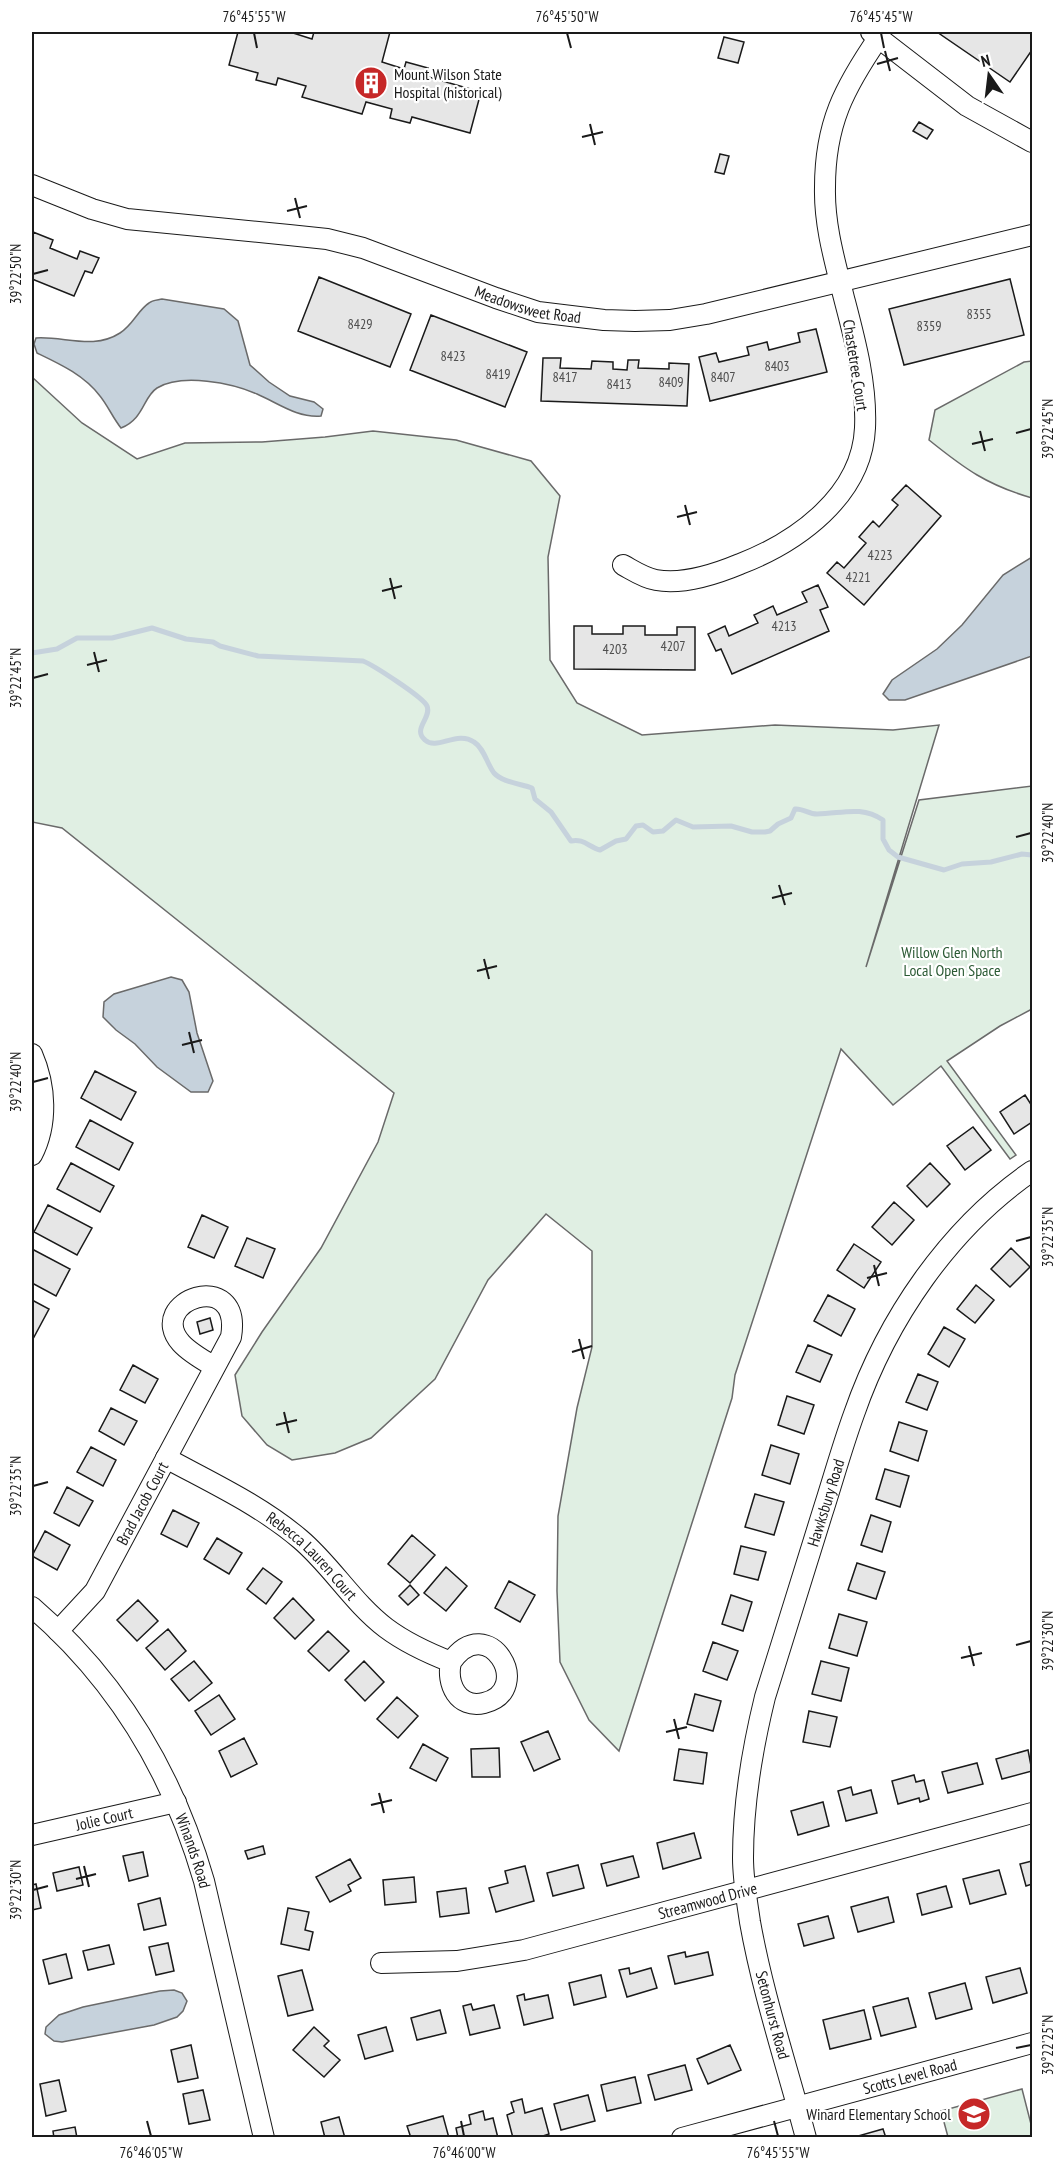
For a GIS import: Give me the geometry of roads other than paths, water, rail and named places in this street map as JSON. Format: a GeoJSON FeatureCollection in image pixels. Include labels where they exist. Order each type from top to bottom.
{"type":"FeatureCollection","features":[{"type":"Feature","properties":{"kind":"street"},"geometry":{"type":"LineString","coordinates":[[875,34],[967,106],[1032,142]]}},
{"type":"Feature","properties":{"kind":"street","name":"Chastetree Court"},"geometry":{"type":"LineString","coordinates":[[623,565],[657,580],[678,581],[728,569],[789,539],[811,524],[833,503],[847,483],[857,461],[865,430],[864,395],[858,356],[827,217],[825,190],[830,131],[844,93],[875,34]]}},
{"type":"Feature","properties":{"kind":"street","name":"Meadowsweet Road"},"geometry":{"type":"LineString","coordinates":[[32,185],[92,209],[127,219],[327,239],[363,248],[538,312],[625,321],[670,320],[706,314],[1032,235]]}},
{"type":"Feature","properties":{"kind":"street"},"geometry":{"type":"LineString","coordinates":[[32,1054],[41,1081],[43,1113],[41,1130],[32,1155]]}},
{"type":"Feature","properties":{"kind":"street","name":"Hawksbury Road"},"geometry":{"type":"LineString","coordinates":[[745,1890],[744,1827],[754,1740],[765,1696],[854,1412],[900,1316],[929,1271],[959,1235],[1032,1171]]}},
{"type":"Feature","properties":{"kind":"street","name":"Brad Jacob Court"},"geometry":{"type":"LineString","coordinates":[[58,1631],[95,1591],[215,1368]]}},
{"type":"Feature","properties":{"kind":"street","name":"Rebecca Lauren Court"},"geometry":{"type":"LineString","coordinates":[[166,1458],[252,1504],[278,1521],[302,1541],[385,1627],[408,1642],[451,1662]]}},
{"type":"Feature","properties":{"kind":"street","name":"Winands Road"},"geometry":{"type":"LineString","coordinates":[[32,1607],[77,1650],[132,1720],[158,1762],[176,1802],[204,1881],[264,2138]]}},
{"type":"Feature","properties":{"kind":"street","name":"Jolie Court"},"geometry":{"type":"LineString","coordinates":[[32,1835],[176,1802]]}},
{"type":"Feature","properties":{"kind":"street","name":"Streamwood Drive"},"geometry":{"type":"LineString","coordinates":[[381,1963],[457,1961],[524,1950],[1032,1813]]}},
{"type":"Feature","properties":{"kind":"street","name":"Setonhurst Road"},"geometry":{"type":"LineString","coordinates":[[745,1890],[755,1950],[807,2138]]}},
{"type":"Feature","properties":{"kind":"street","name":"Scotts Level Road"},"geometry":{"type":"LineString","coordinates":[[682,2138],[1032,2043]]}},
{"type":"Feature","properties":{"kind":"waterway"},"geometry":{"type":"LineString","coordinates":[[32,653],[57,649],[77,638],[112,638],[152,628],[186,639],[213,642],[258,656],[363,661],[408,689],[424,702],[428,710],[421,728],[425,740],[435,743],[461,738],[474,742],[497,776],[532,788],[535,799],[551,812],[571,841],[583,842],[600,850],[616,841],[626,839],[636,826],[643,825],[653,832],[663,831],[676,820],[693,827],[731,826],[752,832],[765,832],[791,818],[795,809],[798,809],[817,814],[850,811],[875,815],[883,820],[883,839],[889,850],[898,857],[944,870],[962,864],[991,862],[1022,854],[1032,855]]}},
{"type":"Feature","properties":{"kind":"place","name":"Mount Wilson State Hospital (historical)"},"geometry":{"type":"Point","coordinates":[371,83]}},
{"type":"Feature","properties":{"kind":"place","name":"Winard Elementary School"},"geometry":{"type":"Point","coordinates":[974,2114]}},
{"type":"Feature","properties":{"kind":"park label","name":"Willow Glen North Local Open Space"},"geometry":{"type":"Point","coordinates":[952,961]}}]}
